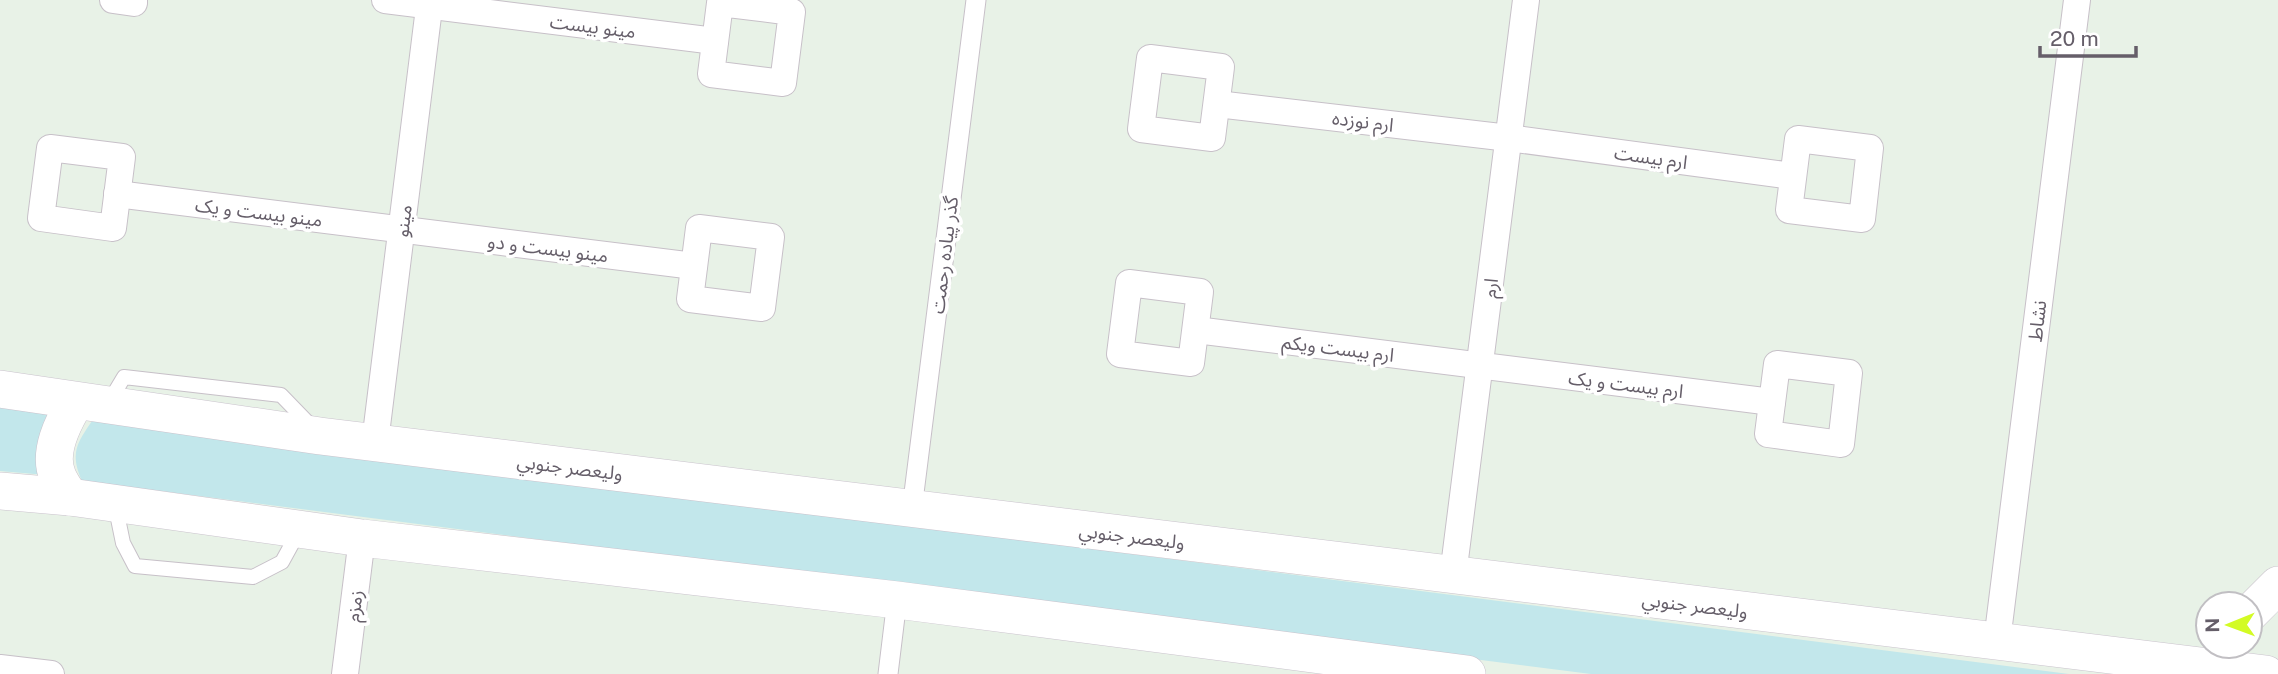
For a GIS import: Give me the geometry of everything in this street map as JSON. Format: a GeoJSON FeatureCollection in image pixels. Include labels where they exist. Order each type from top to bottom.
{"type":"FeatureCollection","features":[{"type":"Feature","properties":{"kind":"main road","name":"وليعصر جنوبي"},"geometry":{"type":"LineString","coordinates":[[0,389],[320,436],[2266,674]]}},
{"type":"Feature","properties":{"kind":"main road"},"geometry":{"type":"LineString","coordinates":[[70,497],[56,475],[55,445],[65,419],[92,404]]}},
{"type":"Feature","properties":{"kind":"main road"},"geometry":{"type":"LineString","coordinates":[[0,491],[115,502],[362,538],[897,600],[1453,673]]}},
{"type":"Feature","properties":{"kind":"main road"},"geometry":{"type":"LineString","coordinates":[[2264,599],[2278,585]]}},
{"type":"Feature","properties":{"kind":"main road"},"geometry":{"type":"LineString","coordinates":[[2162,661],[2194,646]]}},
{"type":"Feature","properties":{"kind":"street"},"geometry":{"type":"LineString","coordinates":[[113,0],[134,3],[134,0]]}},
{"type":"Feature","properties":{"kind":"street","name":"مینو بیست"},"geometry":{"type":"LineString","coordinates":[[385,0],[430,3],[715,41]]}},
{"type":"Feature","properties":{"kind":"street","name":"گذر پیاده رحمت"},"geometry":{"type":"LineString","coordinates":[[912,509],[976,0]]}},
{"type":"Feature","properties":{"kind":"street","name":"ارم"},"geometry":{"type":"LineString","coordinates":[[1453,575],[1526,0]]}},
{"type":"Feature","properties":{"kind":"street","name":"نشاط"},"geometry":{"type":"LineString","coordinates":[[1997,641],[2077,0]]}},
{"type":"Feature","properties":{"kind":"street","name":"مینو"},"geometry":{"type":"LineString","coordinates":[[375,442],[430,3]]}},
{"type":"Feature","properties":{"kind":"street","name":"ارم نوزده"},"geometry":{"type":"LineString","coordinates":[[1217,104],[1508,138]]}},
{"type":"Feature","properties":{"kind":"street","name":"ارم بیست"},"geometry":{"type":"LineString","coordinates":[[1508,138],[1793,176]]}},
{"type":"Feature","properties":{"kind":"street","name":"مینو بیست و یک"},"geometry":{"type":"LineString","coordinates":[[117,194],[401,230]]}},
{"type":"Feature","properties":{"kind":"street","name":"مینو بیست و دو"},"geometry":{"type":"LineString","coordinates":[[401,230],[694,266]]}},
{"type":"Feature","properties":{"kind":"street","name":"ارم بیست ویکم"},"geometry":{"type":"LineString","coordinates":[[1196,330],[1480,366]]}},
{"type":"Feature","properties":{"kind":"street","name":"ارم بیست و یک"},"geometry":{"type":"LineString","coordinates":[[1480,366],[1772,401]]}},
{"type":"Feature","properties":{"kind":"street","name":"زمزم"},"geometry":{"type":"LineString","coordinates":[[345,674],[362,538]]}},
{"type":"Feature","properties":{"kind":"street"},"geometry":{"type":"LineString","coordinates":[[888,674],[897,600]]}},
{"type":"Feature","properties":{"kind":"street"},"geometry":{"type":"LineString","coordinates":[[0,668],[51,674]]}},
{"type":"Feature","properties":{"kind":"lane"},"geometry":{"type":"LineString","coordinates":[[115,502],[124,543],[135,566],[253,577],[282,562],[301,529]]}},
{"type":"Feature","properties":{"kind":"shaded area"},"geometry":{"type":"Polygon","coordinates":[[[0,407],[58,416],[46,475],[0,471],[0,407]]]}},
{"type":"Feature","properties":{"kind":"shaded area"},"geometry":{"type":"Polygon","coordinates":[[[92,421],[2069,674],[1591,674],[82,481],[76,463],[76,449],[92,421]]]}}]}
